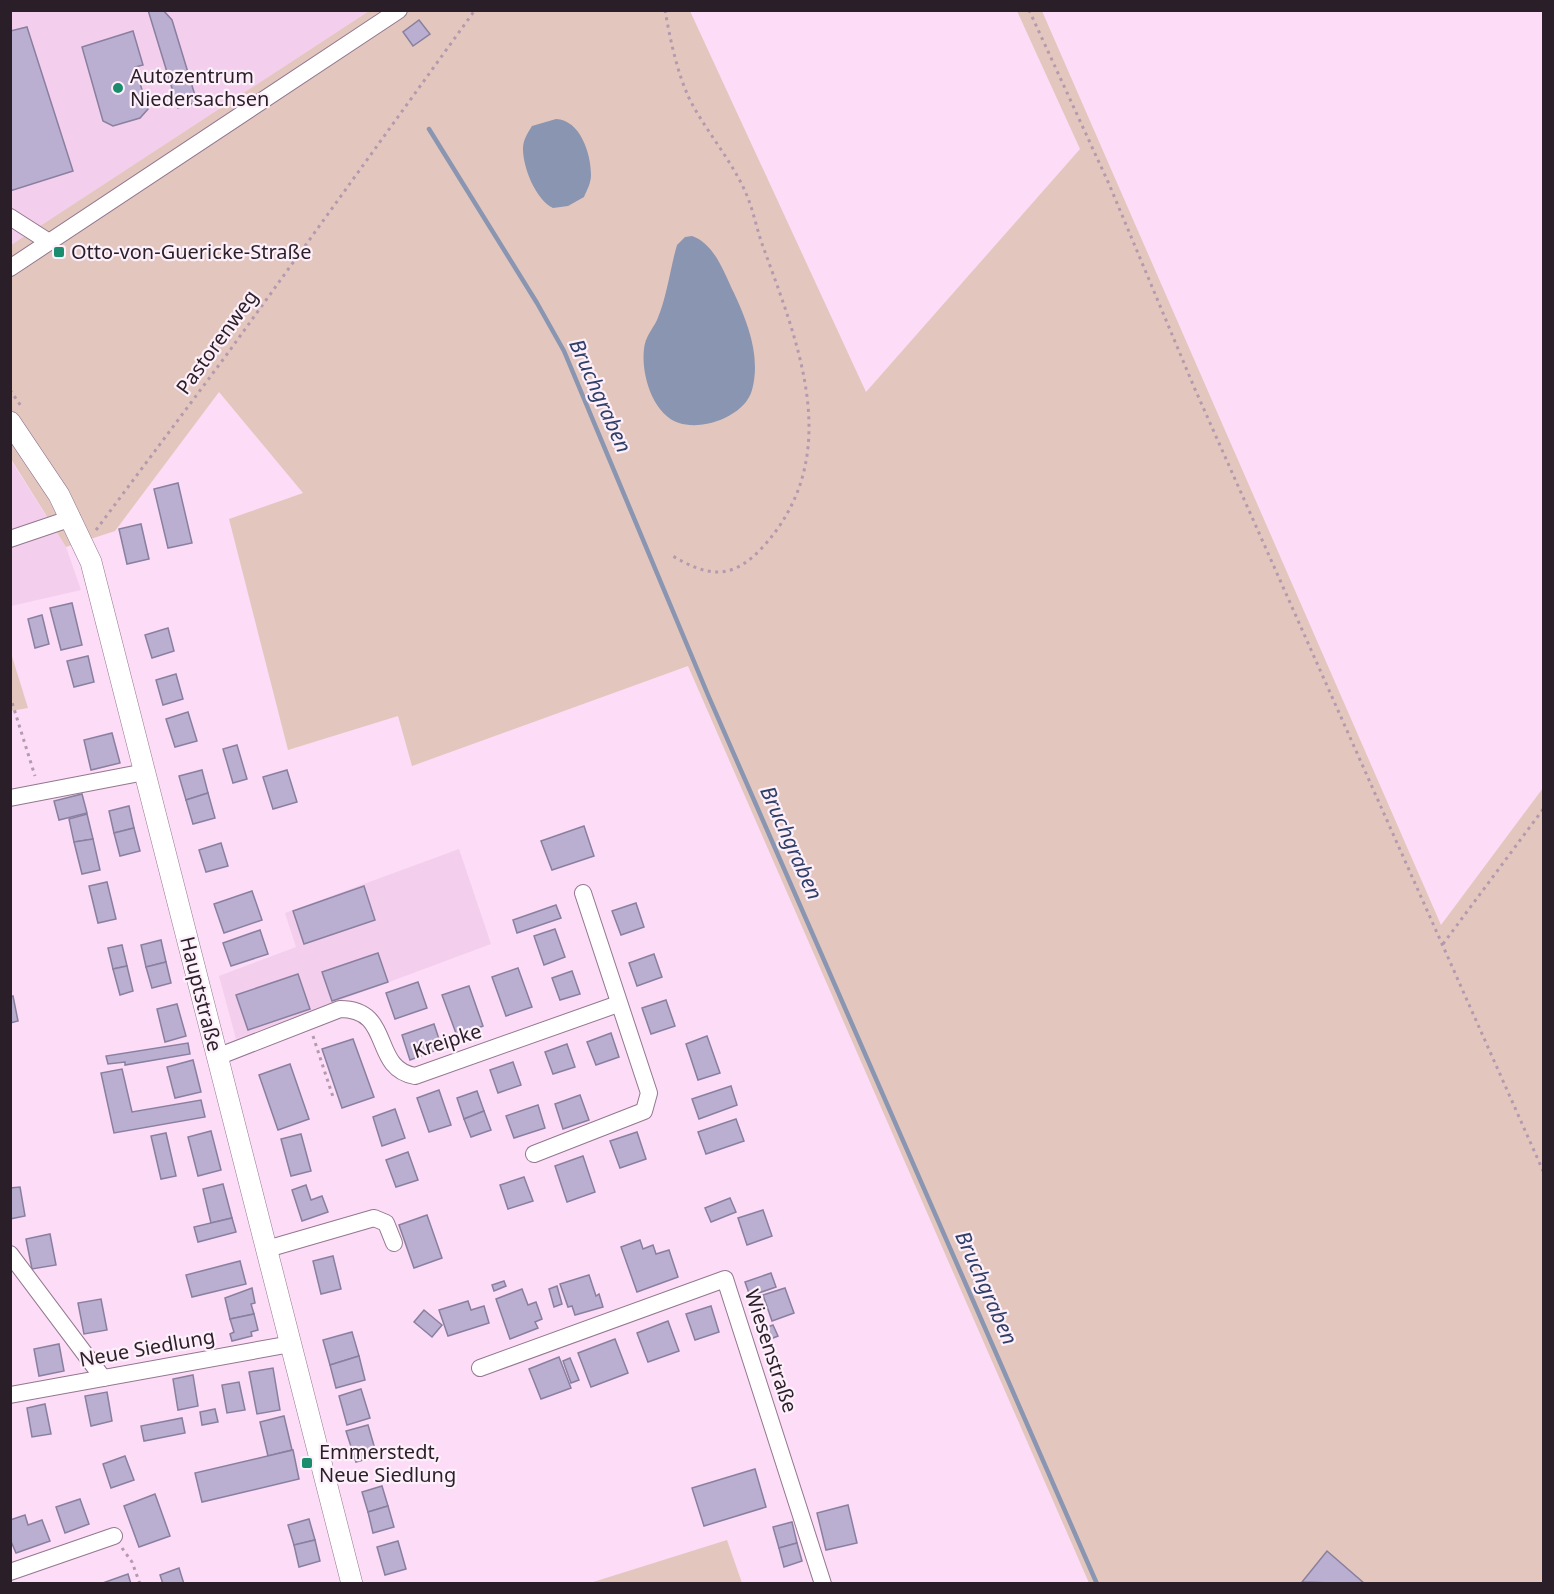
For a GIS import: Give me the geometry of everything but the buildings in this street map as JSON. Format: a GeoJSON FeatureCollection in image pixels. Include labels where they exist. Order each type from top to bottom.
{"type":"FeatureCollection","features":[{"type":"Feature","properties":{"kind":"main road","name":"Hauptstraße"},"geometry":{"type":"LineString","coordinates":[[10,422],[72,518],[96,578],[352,1584]]}},
{"type":"Feature","properties":{"kind":"street"},"geometry":{"type":"LineString","coordinates":[[10,268],[399,10]]}},
{"type":"Feature","properties":{"kind":"street"},"geometry":{"type":"LineString","coordinates":[[10,216],[48,242]]}},
{"type":"Feature","properties":{"kind":"street"},"geometry":{"type":"LineString","coordinates":[[10,539],[72,518]]}},
{"type":"Feature","properties":{"kind":"street"},"geometry":{"type":"LineString","coordinates":[[10,798],[145,772]]}},
{"type":"Feature","properties":{"kind":"street"},"geometry":{"type":"LineString","coordinates":[[534,1154],[644,1111],[649,1093],[583,893]]}},
{"type":"Feature","properties":{"kind":"street","name":"Kreipke"},"geometry":{"type":"LineString","coordinates":[[217,1057],[340,1009],[357,1009],[366,1015],[375,1027],[394,1068],[404,1074],[415,1076],[618,1004]]}},
{"type":"Feature","properties":{"kind":"street"},"geometry":{"type":"LineString","coordinates":[[267,1248],[374,1218],[386,1223],[394,1243]]}},
{"type":"Feature","properties":{"kind":"street"},"geometry":{"type":"LineString","coordinates":[[10,1254],[103,1378]]}},
{"type":"Feature","properties":{"kind":"street","name":"Wiesenstraße"},"geometry":{"type":"LineString","coordinates":[[480,1368],[725,1279],[823,1584]]}},
{"type":"Feature","properties":{"kind":"street","name":"Neue Siedlung"},"geometry":{"type":"LineString","coordinates":[[10,1395],[291,1344]]}},
{"type":"Feature","properties":{"kind":"street"},"geometry":{"type":"LineString","coordinates":[[10,1572],[114,1536]]}},
{"type":"Feature","properties":{"kind":"path","name":"Pastorenweg"},"geometry":{"type":"LineString","coordinates":[[83,541],[98,528],[155,452],[475,10]]}},
{"type":"Feature","properties":{"kind":"path"},"geometry":{"type":"LineString","coordinates":[[664,10],[688,96],[725,154],[750,202],[800,352],[810,432],[810,452],[799,487],[776,529],[753,556],[734,569],[706,572],[694,569],[671,555]]}},
{"type":"Feature","properties":{"kind":"path"},"geometry":{"type":"LineString","coordinates":[[1029,10],[1109,184],[1194,387],[1544,1173]]}},
{"type":"Feature","properties":{"kind":"path"},"geometry":{"type":"LineString","coordinates":[[10,696],[14,700],[40,792]]}},
{"type":"Feature","properties":{"kind":"path"},"geometry":{"type":"LineString","coordinates":[[1443,944],[1544,807]]}},
{"type":"Feature","properties":{"kind":"path"},"geometry":{"type":"LineString","coordinates":[[308,1022],[334,1100]]}},
{"type":"Feature","properties":{"kind":"path"},"geometry":{"type":"LineString","coordinates":[[114,1536],[132,1562],[140,1584]]}},
{"type":"Feature","properties":{"kind":"shaded area"},"geometry":{"type":"Polygon","coordinates":[[[11,11],[369,11],[11,245],[11,11]]]}},
{"type":"Feature","properties":{"kind":"shaded area"},"geometry":{"type":"Polygon","coordinates":[[[369,11],[690,11],[866,392],[1080,149],[1017,11],[1042,11],[1441,925],[1543,788],[1543,1583],[1089,1583],[688,666],[412,766],[398,716],[288,750],[229,519],[303,493],[219,392],[115,531],[66,547],[11,459],[11,245],[369,11]]]}},
{"type":"Feature","properties":{"kind":"shaded area"},"geometry":{"type":"Polygon","coordinates":[[[10,459],[66,547],[81,590],[11,606],[10,459]]]}},
{"type":"Feature","properties":{"kind":"shaded area"},"geometry":{"type":"Polygon","coordinates":[[[10,650],[28,708],[11,711],[10,711],[10,650]]]}},
{"type":"Feature","properties":{"kind":"shaded area"},"geometry":{"type":"Polygon","coordinates":[[[459,849],[491,944],[236,1039],[219,976],[296,947],[285,913],[459,849]]]}},
{"type":"Feature","properties":{"kind":"shaded area"},"geometry":{"type":"Polygon","coordinates":[[[727,1540],[742,1583],[590,1583],[727,1540]]]}},
{"type":"Feature","properties":{"kind":"water"},"geometry":{"type":"Polygon","coordinates":[[[556,119],[572,125],[578,131],[589,157],[591,175],[584,197],[568,206],[553,208],[536,191],[525,165],[523,149],[532,126],[556,119]]]}},
{"type":"Feature","properties":{"kind":"water"},"geometry":{"type":"Polygon","coordinates":[[[692,236],[707,245],[722,268],[748,328],[755,365],[752,390],[741,407],[722,419],[700,425],[679,423],[662,411],[650,392],[644,369],[646,341],[663,302],[677,245],[685,237],[692,236]]]}},
{"type":"Feature","properties":{"kind":"waterway","name":"Bruchgraben"},"geometry":{"type":"LineString","coordinates":[[429,129],[537,303],[564,351],[708,695],[1097,1584]]}},
{"type":"Feature","properties":{"kind":"place","name":"Autozentrum Niedersachsen"},"geometry":{"type":"Point","coordinates":[118,88]}},
{"type":"Feature","properties":{"kind":"place","name":"Otto-von-Guericke-Straße"},"geometry":{"type":"Point","coordinates":[59,252]}},
{"type":"Feature","properties":{"kind":"place","name":"Emmerstedt, Neue Siedlung"},"geometry":{"type":"Point","coordinates":[307,1463]}}]}
